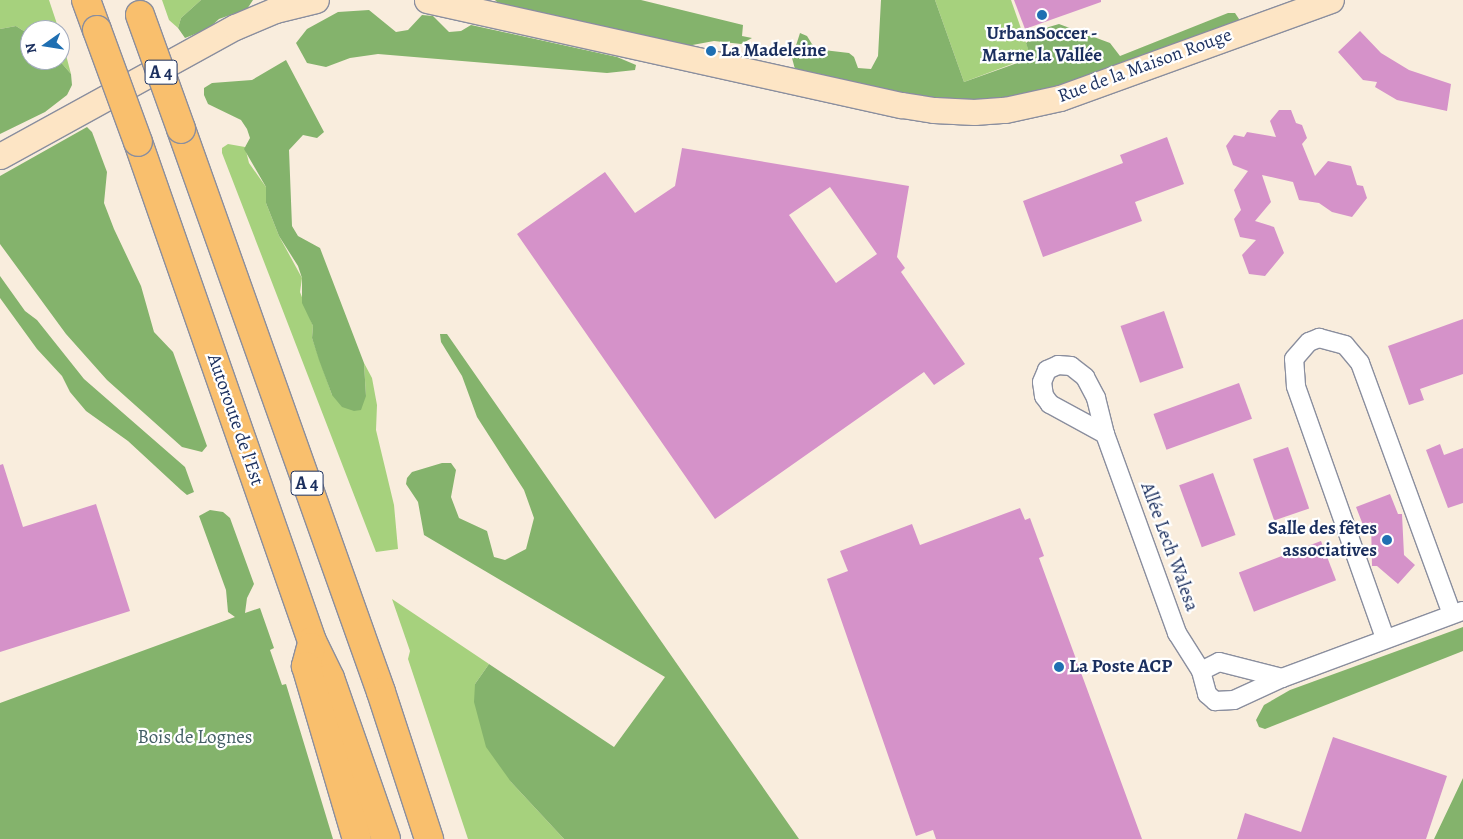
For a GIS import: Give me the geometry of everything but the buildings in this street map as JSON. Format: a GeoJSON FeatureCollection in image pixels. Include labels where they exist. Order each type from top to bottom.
{"type":"FeatureCollection","features":[{"type":"Feature","properties":{"kind":"highway","name":"Autoroute de l’Est"},"geometry":{"type":"LineString","coordinates":[[86,0],[138,142],[312,641],[330,678],[386,839]]}},
{"type":"Feature","properties":{"kind":"highway","name":"A 4"},"geometry":{"type":"LineString","coordinates":[[138,8],[382,692],[429,839]]}},
{"type":"Feature","properties":{"kind":"highway"},"geometry":{"type":"LineString","coordinates":[[312,641],[306,666],[358,839]]}},
{"type":"Feature","properties":{"kind":"street"},"geometry":{"type":"LineString","coordinates":[[0,156],[235,27],[274,10],[316,0]]}},
{"type":"Feature","properties":{"kind":"street","name":"Rue de la Maison Rouge"},"geometry":{"type":"LineString","coordinates":[[427,0],[893,103],[934,110],[974,112],[1005,110],[1060,98],[1331,0]]}},
{"type":"Feature","properties":{"kind":"street"},"geometry":{"type":"LineString","coordinates":[[1384,638],[1296,386],[1294,359],[1308,342],[1320,338],[1345,345],[1360,363],[1457,612]]}},
{"type":"Feature","properties":{"kind":"street","name":"Allée Lech Walesa"},"geometry":{"type":"LineString","coordinates":[[1105,434],[1177,633],[1201,671],[1207,694],[1215,701],[1224,702],[1268,687],[1282,678],[1457,612]]}},
{"type":"Feature","properties":{"kind":"street"},"geometry":{"type":"LineString","coordinates":[[1201,671],[1219,662],[1282,678]]}},
{"type":"Feature","properties":{"kind":"green space"},"geometry":{"type":"Polygon","coordinates":[[[0,0],[49,0],[56,20],[20,20],[20,29],[16,26],[0,29],[0,0]]]}},
{"type":"Feature","properties":{"kind":"green space"},"geometry":{"type":"Polygon","coordinates":[[[162,0],[201,0],[181,18],[178,28],[169,20],[162,0]]]}},
{"type":"Feature","properties":{"kind":"green space"},"geometry":{"type":"Polygon","coordinates":[[[201,0],[253,0],[247,9],[219,19],[208,29],[185,38],[178,28],[181,18],[201,0]]]}},
{"type":"Feature","properties":{"kind":"green space"},"geometry":{"type":"Polygon","coordinates":[[[495,0],[641,0],[743,25],[742,36],[752,38],[741,44],[714,41],[687,46],[501,6],[495,0]]]}},
{"type":"Feature","properties":{"kind":"green space"},"geometry":{"type":"Polygon","coordinates":[[[881,0],[935,0],[964,82],[1031,58],[1026,43],[1042,29],[1059,24],[1110,43],[1120,56],[1228,13],[1235,13],[1239,19],[1237,25],[1080,82],[1000,101],[941,101],[796,73],[792,58],[800,33],[807,36],[815,49],[849,53],[854,57],[858,68],[871,69],[878,56],[881,0]]]}},
{"type":"Feature","properties":{"kind":"green space"},"geometry":{"type":"Polygon","coordinates":[[[935,0],[1011,0],[1031,57],[964,82],[935,0]]]}},
{"type":"Feature","properties":{"kind":"green space"},"geometry":{"type":"Polygon","coordinates":[[[369,10],[396,32],[408,30],[422,15],[433,16],[449,32],[461,31],[471,25],[617,57],[636,65],[635,70],[607,73],[378,54],[350,58],[326,67],[307,63],[296,43],[307,29],[338,12],[369,10]]]}},
{"type":"Feature","properties":{"kind":"green space"},"geometry":{"type":"Polygon","coordinates":[[[16,26],[20,29],[20,70],[68,70],[71,74],[72,85],[67,95],[45,112],[0,134],[0,29],[16,26]]]}},
{"type":"Feature","properties":{"kind":"green space"},"geometry":{"type":"Polygon","coordinates":[[[286,60],[324,132],[317,138],[303,135],[289,150],[292,226],[298,236],[320,248],[364,363],[366,396],[361,410],[354,411],[342,407],[332,395],[312,338],[313,326],[302,303],[302,278],[298,266],[279,236],[266,203],[266,187],[244,149],[250,138],[247,129],[241,120],[208,104],[204,95],[204,88],[212,83],[252,80],[286,60]]]}},
{"type":"Feature","properties":{"kind":"green space"},"geometry":{"type":"Polygon","coordinates":[[[87,127],[92,132],[107,172],[104,203],[141,286],[154,332],[173,352],[207,446],[202,452],[182,447],[107,380],[66,334],[0,244],[0,176],[87,127]]]}},
{"type":"Feature","properties":{"kind":"green space"},"geometry":{"type":"Polygon","coordinates":[[[228,144],[245,147],[249,163],[266,187],[266,203],[279,236],[302,278],[300,292],[313,326],[312,338],[332,395],[366,396],[364,363],[372,378],[377,405],[376,430],[394,505],[398,549],[376,552],[222,153],[222,148],[228,144]]]}},
{"type":"Feature","properties":{"kind":"green space"},"geometry":{"type":"Polygon","coordinates":[[[0,276],[25,311],[37,320],[84,379],[185,467],[194,492],[187,495],[128,441],[86,411],[70,392],[62,376],[37,349],[0,298],[0,276]]]}},
{"type":"Feature","properties":{"kind":"green space"},"geometry":{"type":"Polygon","coordinates":[[[440,334],[447,334],[799,839],[564,839],[511,782],[486,747],[474,702],[475,684],[489,664],[614,747],[665,677],[424,535],[418,502],[406,484],[407,478],[412,472],[442,463],[451,463],[456,470],[451,497],[459,518],[487,531],[494,557],[505,560],[526,549],[534,518],[524,490],[477,417],[462,376],[441,342],[440,334]]]}},
{"type":"Feature","properties":{"kind":"green space","name":"Bois de Lognes"},"geometry":{"type":"Polygon","coordinates":[[[210,510],[223,512],[230,518],[254,584],[247,598],[245,613],[260,608],[274,648],[270,650],[282,685],[286,684],[333,839],[0,839],[0,703],[235,617],[228,612],[226,590],[199,516],[210,510]]]}},
{"type":"Feature","properties":{"kind":"green space"},"geometry":{"type":"Polygon","coordinates":[[[392,599],[489,664],[475,684],[511,782],[564,839],[468,839],[408,659],[410,651],[392,599]]]}},
{"type":"Feature","properties":{"kind":"green space"},"geometry":{"type":"Polygon","coordinates":[[[1463,627],[1463,651],[1265,729],[1259,727],[1256,720],[1264,705],[1290,690],[1463,627]]]}},
{"type":"Feature","properties":{"kind":"green space"},"geometry":{"type":"Polygon","coordinates":[[[1463,778],[1463,839],[1434,839],[1463,778]]]}},
{"type":"Feature","properties":{"kind":"place","name":"UrbanSoccer - Marne la Vallée"},"geometry":{"type":"Point","coordinates":[1042,15]}},
{"type":"Feature","properties":{"kind":"place","name":"La Madeleine"},"geometry":{"type":"Point","coordinates":[711,51]}},
{"type":"Feature","properties":{"kind":"place","name":"Salle des fêtes associatives"},"geometry":{"type":"Point","coordinates":[1387,540]}},
{"type":"Feature","properties":{"kind":"place","name":"La Poste ACP"},"geometry":{"type":"Point","coordinates":[1059,667]}}]}
